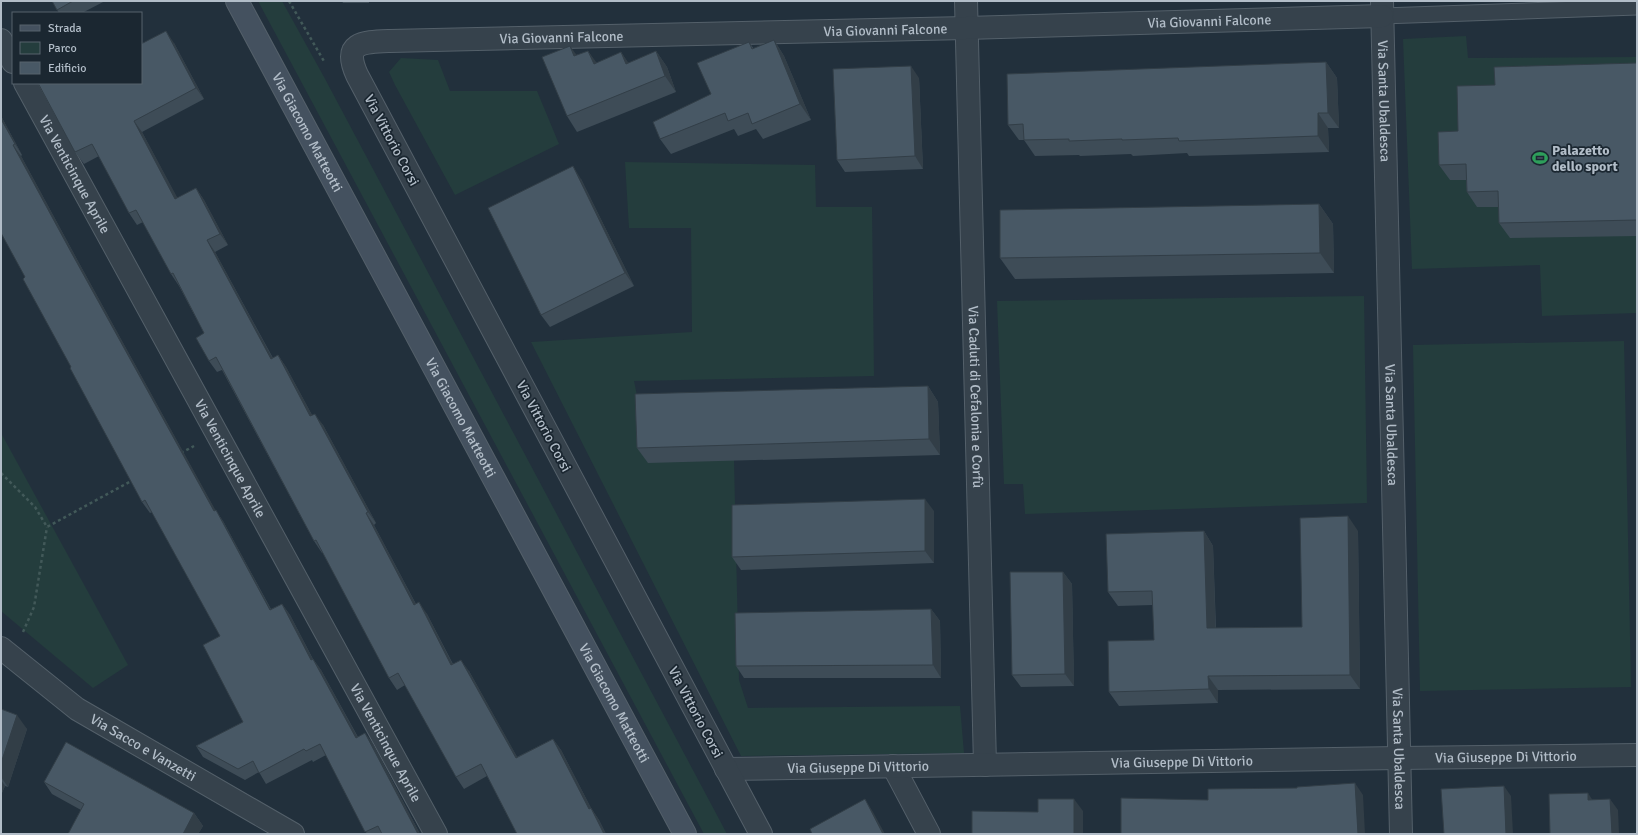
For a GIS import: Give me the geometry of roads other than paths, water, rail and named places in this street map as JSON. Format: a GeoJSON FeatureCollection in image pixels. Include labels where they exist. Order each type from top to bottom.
{"type":"FeatureCollection","features":[{"type":"Feature","properties":{"kind":"main road","name":"Via Giacomo Matteotti"},"geometry":{"type":"LineString","coordinates":[[237,1],[685,834]]}},
{"type":"Feature","properties":{"kind":"street","name":"Via Caduti di Cefalonia e Corfù"},"geometry":{"type":"LineString","coordinates":[[966,1],[985,765]]}},
{"type":"Feature","properties":{"kind":"street","name":"Via Giovanni Falcone"},"geometry":{"type":"LineString","coordinates":[[390,41],[966,28],[1382,8]]}},
{"type":"Feature","properties":{"kind":"street","name":"Via Santa Ubaldesca"},"geometry":{"type":"LineString","coordinates":[[1382,8],[1401,834]]}},
{"type":"Feature","properties":{"kind":"street"},"geometry":{"type":"LineString","coordinates":[[1,40],[12,60]]}},
{"type":"Feature","properties":{"kind":"street","name":"Via Vittorio Corsi"},"geometry":{"type":"LineString","coordinates":[[390,41],[366,42],[356,47],[351,58],[357,75],[761,834]]}},
{"type":"Feature","properties":{"kind":"street","name":"Via Venticinque Aprile"},"geometry":{"type":"LineString","coordinates":[[25,84],[436,834]]}},
{"type":"Feature","properties":{"kind":"street","name":"Via Sacco e Vanzetti"},"geometry":{"type":"LineString","coordinates":[[5,651],[77,709],[283,832]]}},
{"type":"Feature","properties":{"kind":"street","name":"Via Giuseppe Di Vittorio"},"geometry":{"type":"LineString","coordinates":[[726,769],[1637,755]]}},
{"type":"Feature","properties":{"kind":"street"},"geometry":{"type":"LineString","coordinates":[[894,766],[929,834]]}},
{"type":"Feature","properties":{"kind":"lane"},"geometry":{"type":"LineString","coordinates":[[1382,8],[1637,7]]}},
{"type":"Feature","properties":{"kind":"place","name":"Palazetto dello sport"},"geometry":{"type":"Point","coordinates":[1540,158]}}]}
